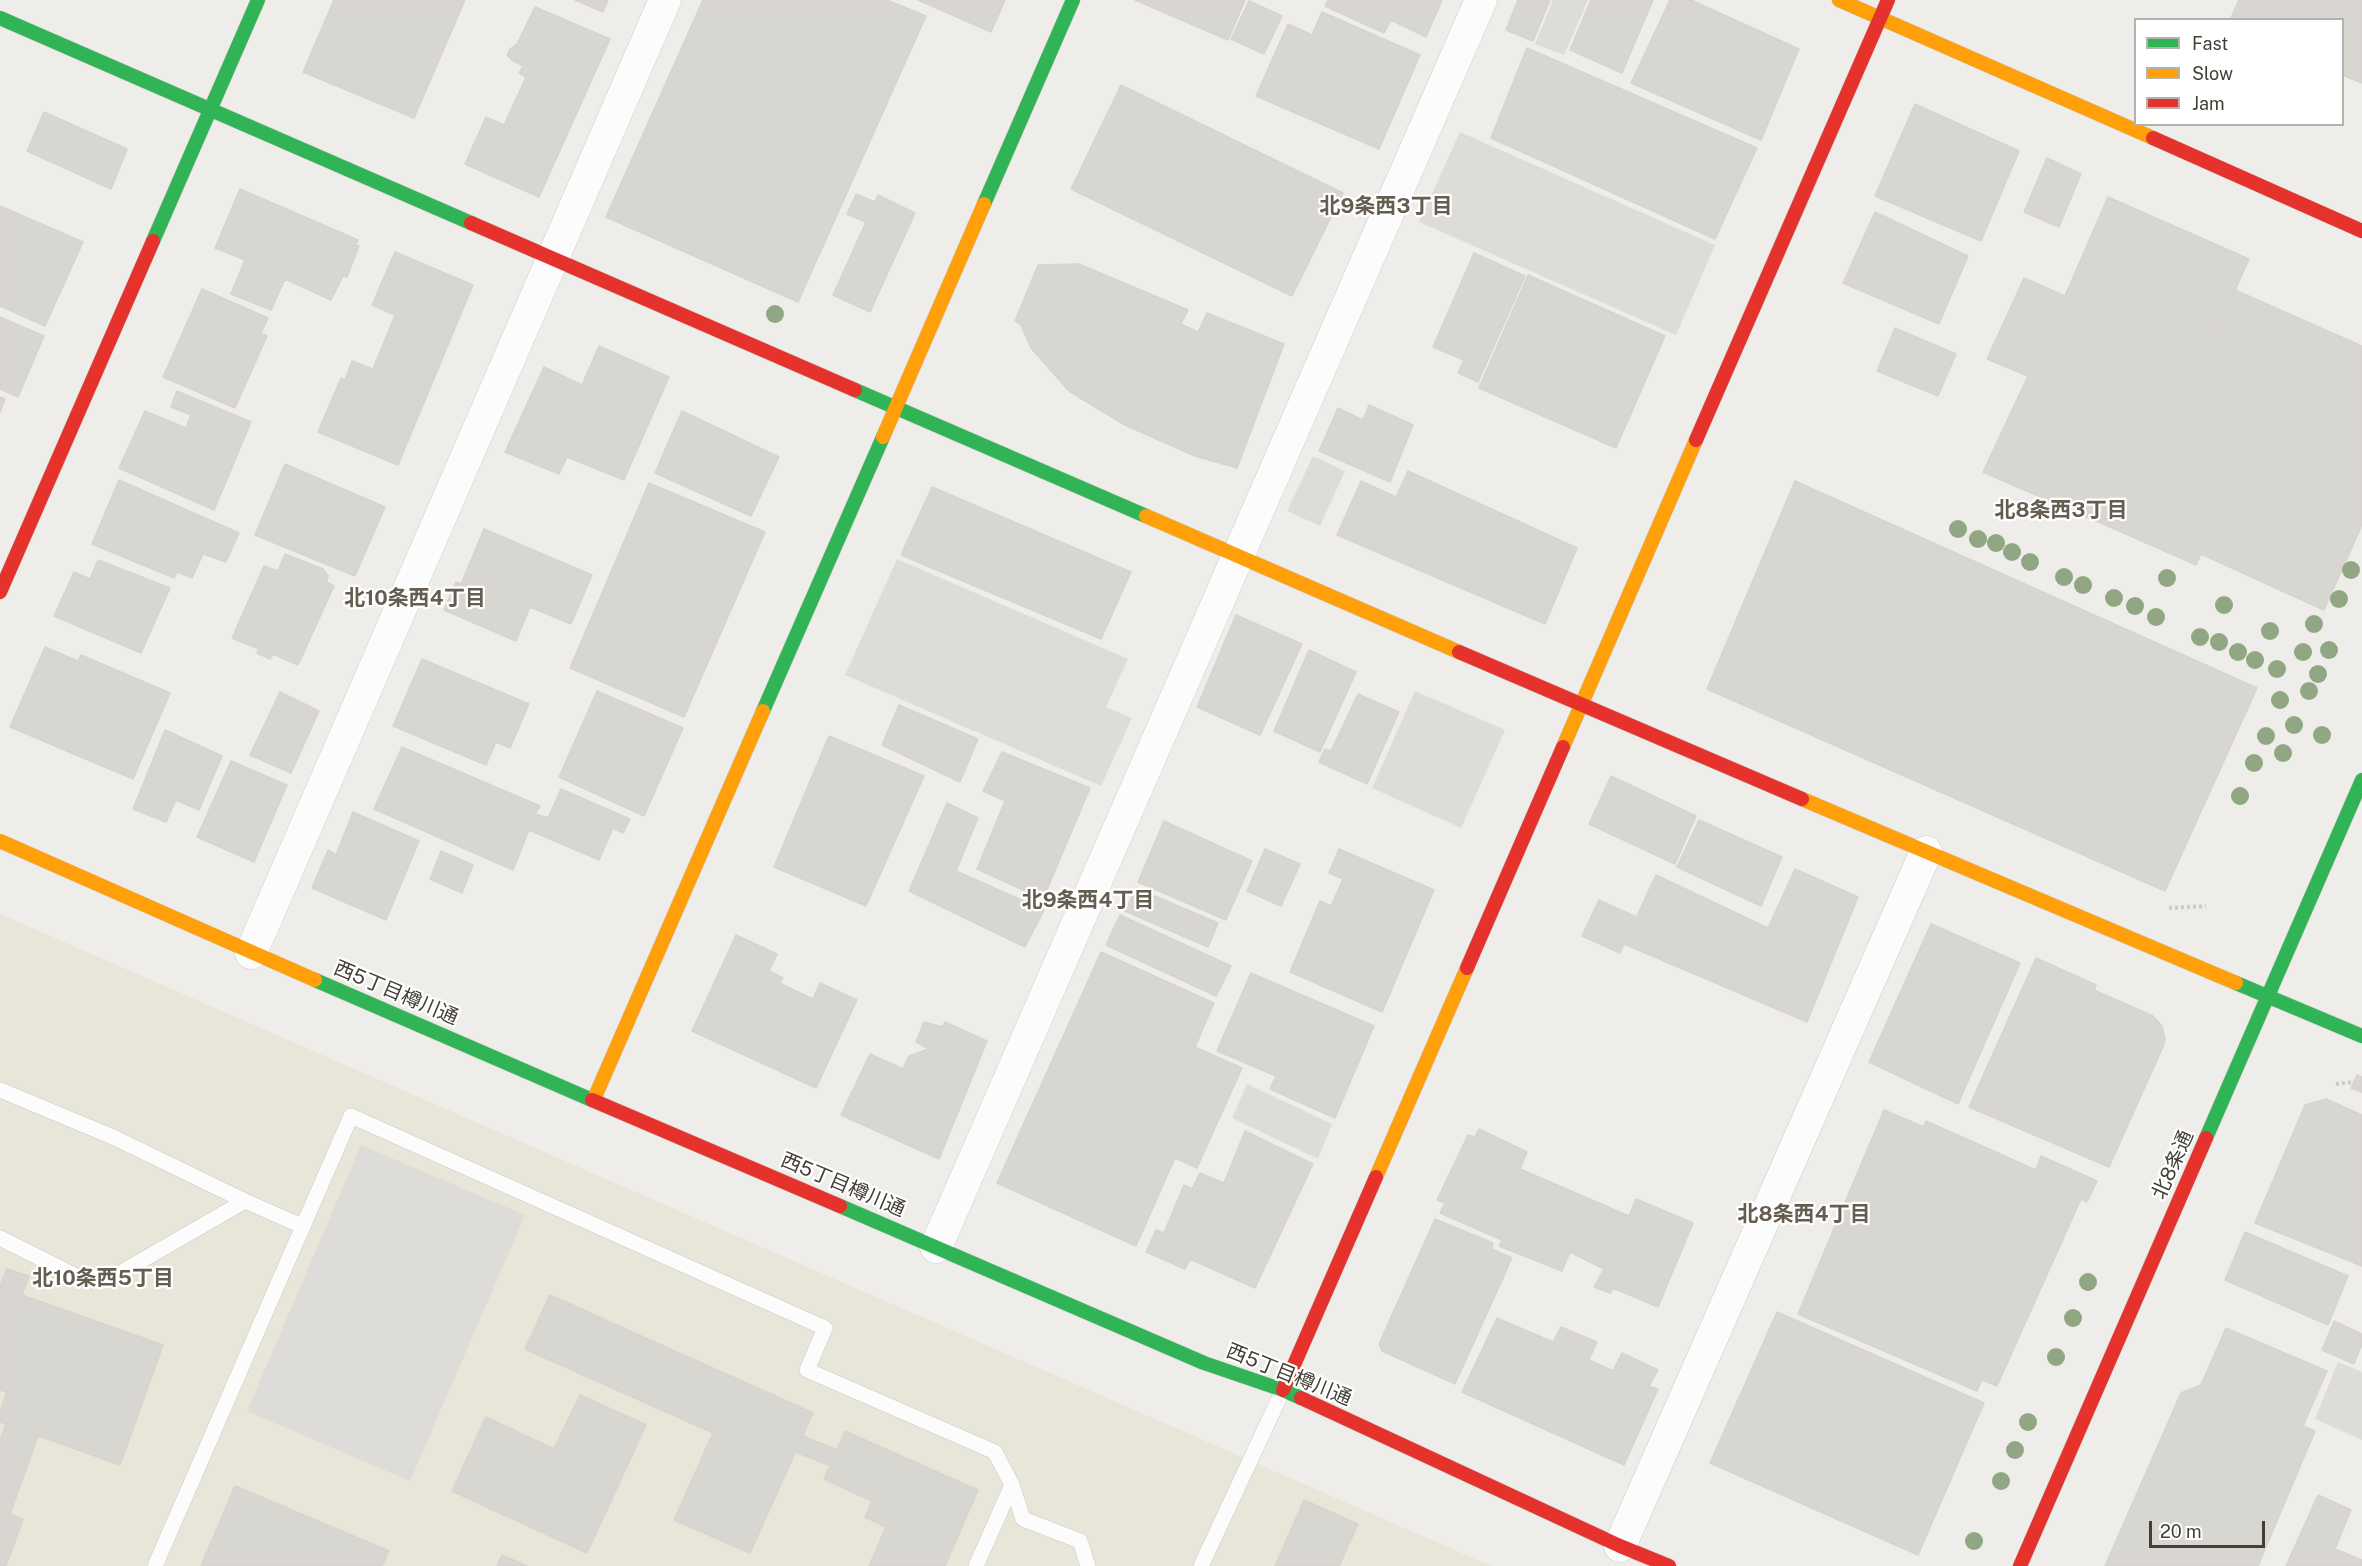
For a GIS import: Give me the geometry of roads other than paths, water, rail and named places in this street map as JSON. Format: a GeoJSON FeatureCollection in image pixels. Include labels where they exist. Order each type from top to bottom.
{"type":"FeatureCollection","features":[{"type":"Feature","properties":{"kind":"street"},"geometry":{"type":"LineString","coordinates":[[0,591],[258,0]]}},
{"type":"Feature","properties":{"kind":"street"},"geometry":{"type":"LineString","coordinates":[[251,953],[665,0]]}},
{"type":"Feature","properties":{"kind":"street"},"geometry":{"type":"LineString","coordinates":[[594,1099],[1073,0]]}},
{"type":"Feature","properties":{"kind":"street"},"geometry":{"type":"LineString","coordinates":[[936,1247],[1481,0]]}},
{"type":"Feature","properties":{"kind":"street"},"geometry":{"type":"LineString","coordinates":[[1839,0],[2362,231]]}},
{"type":"Feature","properties":{"kind":"street"},"geometry":{"type":"LineString","coordinates":[[1283,1390],[1888,0]]}},
{"type":"Feature","properties":{"kind":"street"},"geometry":{"type":"LineString","coordinates":[[0,18],[896,408],[1239,554],[1581,705],[2362,1036]]}},
{"type":"Feature","properties":{"kind":"street","name":"北8条通"},"geometry":{"type":"LineString","coordinates":[[2020,1566],[2362,780]]}},
{"type":"Feature","properties":{"kind":"street","name":"西5丁目樽川通"},"geometry":{"type":"LineString","coordinates":[[0,841],[251,953],[1204,1363],[1283,1390],[1620,1546],[1669,1566]]}},
{"type":"Feature","properties":{"kind":"street"},"geometry":{"type":"LineString","coordinates":[[1620,1546],[1926,852]]}},
{"type":"Feature","properties":{"kind":"lane"},"geometry":{"type":"LineString","coordinates":[[0,1090],[121,1141],[302,1226]]}},
{"type":"Feature","properties":{"kind":"lane"},"geometry":{"type":"LineString","coordinates":[[154,1566],[351,1116],[825,1328],[807,1370],[995,1452],[1012,1485],[1023,1519],[1080,1541],[1088,1566]]}},
{"type":"Feature","properties":{"kind":"lane"},"geometry":{"type":"LineString","coordinates":[[0,1238],[84,1280],[120,1273],[246,1201]]}},
{"type":"Feature","properties":{"kind":"lane"},"geometry":{"type":"LineString","coordinates":[[1201,1566],[1283,1390]]}},
{"type":"Feature","properties":{"kind":"lane"},"geometry":{"type":"LineString","coordinates":[[976,1566],[1012,1485]]}},
{"type":"Feature","properties":{"kind":"district","name":"北9条西3丁目"},"geometry":{"type":"Point","coordinates":[1386,207]}},
{"type":"Feature","properties":{"kind":"district","name":"北8条西3丁目"},"geometry":{"type":"Point","coordinates":[2061,511]}},
{"type":"Feature","properties":{"kind":"district","name":"北10条西4丁目"},"geometry":{"type":"Point","coordinates":[415,599]}},
{"type":"Feature","properties":{"kind":"district","name":"北9条西4丁目"},"geometry":{"type":"Point","coordinates":[1088,901]}},
{"type":"Feature","properties":{"kind":"district","name":"北8条西4丁目"},"geometry":{"type":"Point","coordinates":[1804,1215]}},
{"type":"Feature","properties":{"kind":"district","name":"北10条西5丁目"},"geometry":{"type":"Point","coordinates":[103,1279]}}]}
